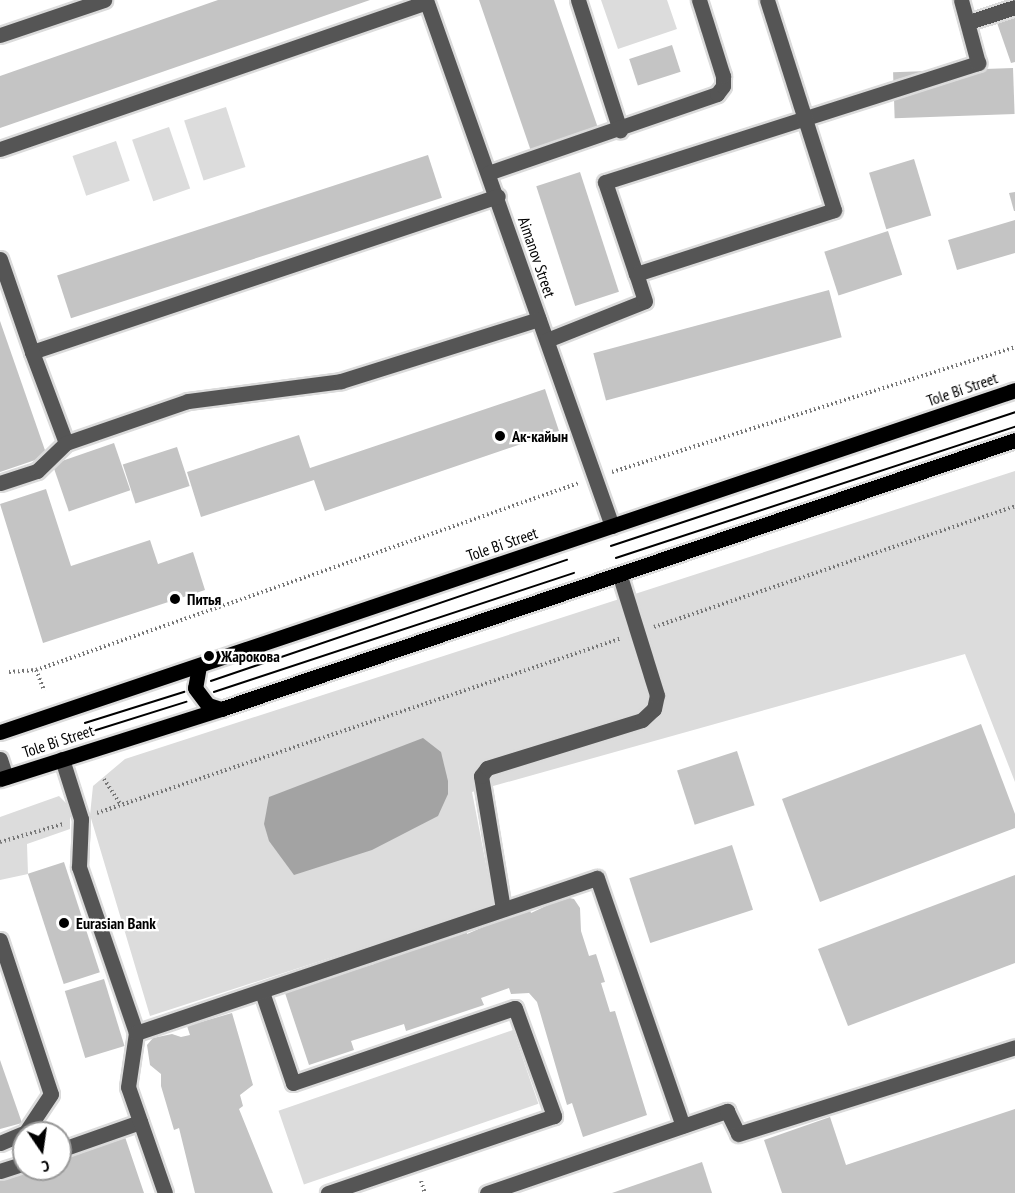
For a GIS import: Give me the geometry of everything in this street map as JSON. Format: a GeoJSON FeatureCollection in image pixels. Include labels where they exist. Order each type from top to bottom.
{"type":"FeatureCollection","features":[{"type":"Feature","properties":{"kind":"main road","name":"Tole Bi Street"},"geometry":{"type":"LineString","coordinates":[[0,732],[612,526],[1011,396]]}},
{"type":"Feature","properties":{"kind":"main road","name":"Tole Bi Street"},"geometry":{"type":"LineString","coordinates":[[3,778],[221,709],[620,576],[1013,438]]}},
{"type":"Feature","properties":{"kind":"main road"},"geometry":{"type":"LineString","coordinates":[[199,666],[195,688],[208,705],[221,709]]}},
{"type":"Feature","properties":{"kind":"street"},"geometry":{"type":"LineString","coordinates":[[0,35],[104,0]]}},
{"type":"Feature","properties":{"kind":"street"},"geometry":{"type":"LineString","coordinates":[[578,0],[620,130]]}},
{"type":"Feature","properties":{"kind":"street"},"geometry":{"type":"LineString","coordinates":[[488,173],[620,130],[717,94],[723,86],[699,0]]}},
{"type":"Feature","properties":{"kind":"street"},"geometry":{"type":"LineString","coordinates":[[636,274],[834,210],[767,0]]}},
{"type":"Feature","properties":{"kind":"street"},"geometry":{"type":"LineString","coordinates":[[547,340],[645,301],[605,182],[978,63],[969,22],[961,0]]}},
{"type":"Feature","properties":{"kind":"street"},"geometry":{"type":"LineString","coordinates":[[0,149],[426,1]]}},
{"type":"Feature","properties":{"kind":"street","name":"Aimanov Street"},"geometry":{"type":"LineString","coordinates":[[426,1],[498,196],[612,526]]}},
{"type":"Feature","properties":{"kind":"street"},"geometry":{"type":"LineString","coordinates":[[969,22],[1015,7]]}},
{"type":"Feature","properties":{"kind":"street"},"geometry":{"type":"LineString","coordinates":[[32,352],[498,196]]}},
{"type":"Feature","properties":{"kind":"street"},"geometry":{"type":"LineString","coordinates":[[0,259],[66,442]]}},
{"type":"Feature","properties":{"kind":"street"},"geometry":{"type":"LineString","coordinates":[[0,483],[37,471],[66,442],[188,401],[341,381],[539,319]]}},
{"type":"Feature","properties":{"kind":"street"},"geometry":{"type":"LineString","coordinates":[[503,909],[481,776],[487,768],[642,720],[654,709],[657,695],[620,576]]}},
{"type":"Feature","properties":{"kind":"street"},"geometry":{"type":"LineString","coordinates":[[0,759],[3,778]]}},
{"type":"Feature","properties":{"kind":"street"},"geometry":{"type":"LineString","coordinates":[[62,759],[81,819],[79,867],[136,1033],[128,1088],[165,1193]]}},
{"type":"Feature","properties":{"kind":"street"},"geometry":{"type":"LineString","coordinates":[[136,1033],[597,878],[683,1126]]}},
{"type":"Feature","properties":{"kind":"street"},"geometry":{"type":"LineString","coordinates":[[0,940],[51,1094],[32,1121]]}},
{"type":"Feature","properties":{"kind":"street"},"geometry":{"type":"LineString","coordinates":[[262,992],[293,1083],[515,1008],[555,1116],[328,1193]]}},
{"type":"Feature","properties":{"kind":"street"},"geometry":{"type":"LineString","coordinates":[[487,1193],[727,1112],[738,1134],[1015,1047]]}},
{"type":"Feature","properties":{"kind":"street"},"geometry":{"type":"LineString","coordinates":[[72,1146],[140,1122]]}},
{"type":"Feature","properties":{"kind":"path"},"geometry":{"type":"LineString","coordinates":[[9,672],[36,670],[595,477],[1015,347]]}},
{"type":"Feature","properties":{"kind":"path"},"geometry":{"type":"LineString","coordinates":[[90,815],[1015,506]]}},
{"type":"Feature","properties":{"kind":"path"},"geometry":{"type":"LineString","coordinates":[[36,670],[44,690]]}},
{"type":"Feature","properties":{"kind":"path"},"geometry":{"type":"LineString","coordinates":[[104,779],[121,805]]}},
{"type":"Feature","properties":{"kind":"path"},"geometry":{"type":"LineString","coordinates":[[0,842],[70,821]]}},
{"type":"Feature","properties":{"kind":"shaded area"},"geometry":{"type":"Polygon","coordinates":[[[601,0],[667,0],[677,29],[618,49],[601,0]]]}},
{"type":"Feature","properties":{"kind":"shaded area"},"geometry":{"type":"Polygon","coordinates":[[[226,107],[245,167],[204,181],[184,121],[226,107]]]}},
{"type":"Feature","properties":{"kind":"shaded area"},"geometry":{"type":"Polygon","coordinates":[[[169,127],[190,188],[153,201],[132,140],[169,127]]]}},
{"type":"Feature","properties":{"kind":"shaded area"},"geometry":{"type":"Polygon","coordinates":[[[116,141],[130,181],[86,196],[73,156],[116,141]]]}},
{"type":"Feature","properties":{"kind":"shaded area"},"geometry":{"type":"Polygon","coordinates":[[[1015,471],[1015,782],[965,654],[472,792],[494,905],[150,1016],[90,815],[93,786],[125,759],[1015,471]]]}},
{"type":"Feature","properties":{"kind":"shaded area"},"geometry":{"type":"Polygon","coordinates":[[[423,738],[441,752],[448,781],[448,794],[438,816],[372,850],[294,875],[269,841],[264,824],[269,797],[423,738]]]}},
{"type":"Feature","properties":{"kind":"shaded area"},"geometry":{"type":"Polygon","coordinates":[[[59,796],[70,807],[70,829],[27,844],[28,874],[0,880],[0,817],[59,796]]]}},
{"type":"Feature","properties":{"kind":"shaded area"},"geometry":{"type":"Polygon","coordinates":[[[513,1030],[538,1104],[304,1184],[279,1111],[513,1030]]]}},
{"type":"Feature","properties":{"kind":"building"},"geometry":{"type":"Polygon","coordinates":[[[218,0],[370,0],[0,128],[0,76],[218,0]]]}},
{"type":"Feature","properties":{"kind":"building"},"geometry":{"type":"Polygon","coordinates":[[[479,0],[554,0],[599,131],[532,154],[479,0]]]}},
{"type":"Feature","properties":{"kind":"building"},"geometry":{"type":"Polygon","coordinates":[[[1015,10],[1015,62],[1011,63],[995,17],[1015,10]]]}},
{"type":"Feature","properties":{"kind":"building"},"geometry":{"type":"Polygon","coordinates":[[[672,45],[681,72],[638,86],[629,59],[672,45]]]}},
{"type":"Feature","properties":{"kind":"building"},"geometry":{"type":"Polygon","coordinates":[[[1013,68],[1015,114],[895,118],[893,72],[1013,68]]]}},
{"type":"Feature","properties":{"kind":"building"},"geometry":{"type":"Polygon","coordinates":[[[428,155],[442,198],[71,318],[57,276],[428,155]]]}},
{"type":"Feature","properties":{"kind":"building"},"geometry":{"type":"Polygon","coordinates":[[[914,159],[931,215],[886,229],[869,173],[914,159]]]}},
{"type":"Feature","properties":{"kind":"building"},"geometry":{"type":"Polygon","coordinates":[[[580,172],[619,292],[575,306],[536,186],[580,172]]]}},
{"type":"Feature","properties":{"kind":"building"},"geometry":{"type":"Polygon","coordinates":[[[1015,192],[1015,211],[1014,211],[1009,193],[1015,192]]]}},
{"type":"Feature","properties":{"kind":"building"},"geometry":{"type":"Polygon","coordinates":[[[1015,220],[1015,253],[957,270],[948,240],[1015,220]]]}},
{"type":"Feature","properties":{"kind":"building"},"geometry":{"type":"Polygon","coordinates":[[[888,231],[902,275],[838,295],[824,252],[888,231]]]}},
{"type":"Feature","properties":{"kind":"building"},"geometry":{"type":"Polygon","coordinates":[[[829,290],[842,337],[606,400],[593,353],[829,290]]]}},
{"type":"Feature","properties":{"kind":"building"},"geometry":{"type":"Polygon","coordinates":[[[0,321],[47,456],[0,472],[0,321]]]}},
{"type":"Feature","properties":{"kind":"building"},"geometry":{"type":"Polygon","coordinates":[[[545,389],[559,431],[325,511],[314,480],[201,517],[187,472],[299,435],[310,468],[545,389]]]}},
{"type":"Feature","properties":{"kind":"building"},"geometry":{"type":"Polygon","coordinates":[[[114,443],[130,490],[69,511],[53,464],[114,443]]]}},
{"type":"Feature","properties":{"kind":"building"},"geometry":{"type":"Polygon","coordinates":[[[177,447],[190,486],[135,504],[123,465],[177,447]]]}},
{"type":"Feature","properties":{"kind":"building"},"geometry":{"type":"Polygon","coordinates":[[[46,489],[71,566],[150,540],[158,564],[193,552],[205,590],[43,643],[0,504],[46,489]]]}},
{"type":"Feature","properties":{"kind":"building"},"geometry":{"type":"Polygon","coordinates":[[[981,724],[1015,814],[1015,828],[820,902],[782,799],[981,724]]]}},
{"type":"Feature","properties":{"kind":"building"},"geometry":{"type":"Polygon","coordinates":[[[737,751],[755,805],[695,825],[677,770],[737,751]]]}},
{"type":"Feature","properties":{"kind":"building"},"geometry":{"type":"Polygon","coordinates":[[[732,845],[753,910],[650,943],[629,878],[732,845]]]}},
{"type":"Feature","properties":{"kind":"building","name":"Eurasian Bank"},"geometry":{"type":"Polygon","coordinates":[[[64,862],[100,972],[64,984],[28,874],[64,862]]]}},
{"type":"Feature","properties":{"kind":"building"},"geometry":{"type":"Polygon","coordinates":[[[1015,875],[1015,963],[848,1026],[818,949],[1015,875]]]}},
{"type":"Feature","properties":{"kind":"building"},"geometry":{"type":"Polygon","coordinates":[[[565,897],[574,899],[580,908],[581,931],[589,956],[596,954],[605,982],[601,983],[610,1012],[615,1011],[647,1115],[583,1137],[572,1103],[567,1105],[537,1002],[529,993],[511,994],[509,988],[481,998],[484,1005],[406,1031],[404,1024],[351,1041],[354,1050],[309,1065],[284,990],[374,964],[372,958],[465,927],[467,934],[529,907],[531,913],[565,897]]]}},
{"type":"Feature","properties":{"kind":"building"},"geometry":{"type":"Polygon","coordinates":[[[104,979],[124,1046],[85,1058],[65,991],[104,979]]]}},
{"type":"Feature","properties":{"kind":"building"},"geometry":{"type":"Polygon","coordinates":[[[232,1013],[253,1085],[240,1095],[243,1106],[239,1109],[273,1193],[195,1193],[179,1128],[174,1130],[161,1086],[161,1074],[150,1065],[147,1045],[153,1038],[172,1034],[181,1037],[190,1035],[187,1026],[232,1013]]]}},
{"type":"Feature","properties":{"kind":"building"},"geometry":{"type":"Polygon","coordinates":[[[0,1060],[21,1121],[12,1121],[12,1126],[0,1129],[0,1060]]]}},
{"type":"Feature","properties":{"kind":"building"},"geometry":{"type":"Polygon","coordinates":[[[1015,1109],[1015,1193],[782,1193],[764,1140],[830,1117],[846,1165],[1015,1109]]]}},
{"type":"Feature","properties":{"kind":"building"},"geometry":{"type":"Polygon","coordinates":[[[124,1134],[144,1193],[0,1193],[0,1177],[12,1173],[12,1181],[72,1181],[72,1152],[124,1134]]]}},
{"type":"Feature","properties":{"kind":"building"},"geometry":{"type":"Polygon","coordinates":[[[702,1162],[712,1193],[612,1193],[702,1162]]]}},
{"type":"Feature","properties":{"kind":"tram line"},"geometry":{"type":"LineString","coordinates":[[611,546],[1015,412]]}},
{"type":"Feature","properties":{"kind":"tram line"},"geometry":{"type":"LineString","coordinates":[[616,558],[1015,427]]}},
{"type":"Feature","properties":{"kind":"tram line"},"geometry":{"type":"LineString","coordinates":[[211,681],[567,560]]}},
{"type":"Feature","properties":{"kind":"tram line"},"geometry":{"type":"LineString","coordinates":[[214,692],[574,573]]}},
{"type":"Feature","properties":{"kind":"tram line"},"geometry":{"type":"LineString","coordinates":[[85,723],[184,692]]}},
{"type":"Feature","properties":{"kind":"tram line"},"geometry":{"type":"LineString","coordinates":[[90,732],[186,702]]}},
{"type":"Feature","properties":{"kind":"place","name":"Ак-кайын"},"geometry":{"type":"Point","coordinates":[500,436]}},
{"type":"Feature","properties":{"kind":"place","name":"Питья"},"geometry":{"type":"Point","coordinates":[175,599]}},
{"type":"Feature","properties":{"kind":"place","name":"Жарокова"},"geometry":{"type":"Point","coordinates":[209,656]}},
{"type":"Feature","properties":{"kind":"place","name":"Eurasian Bank"},"geometry":{"type":"Point","coordinates":[64,923]}}]}
